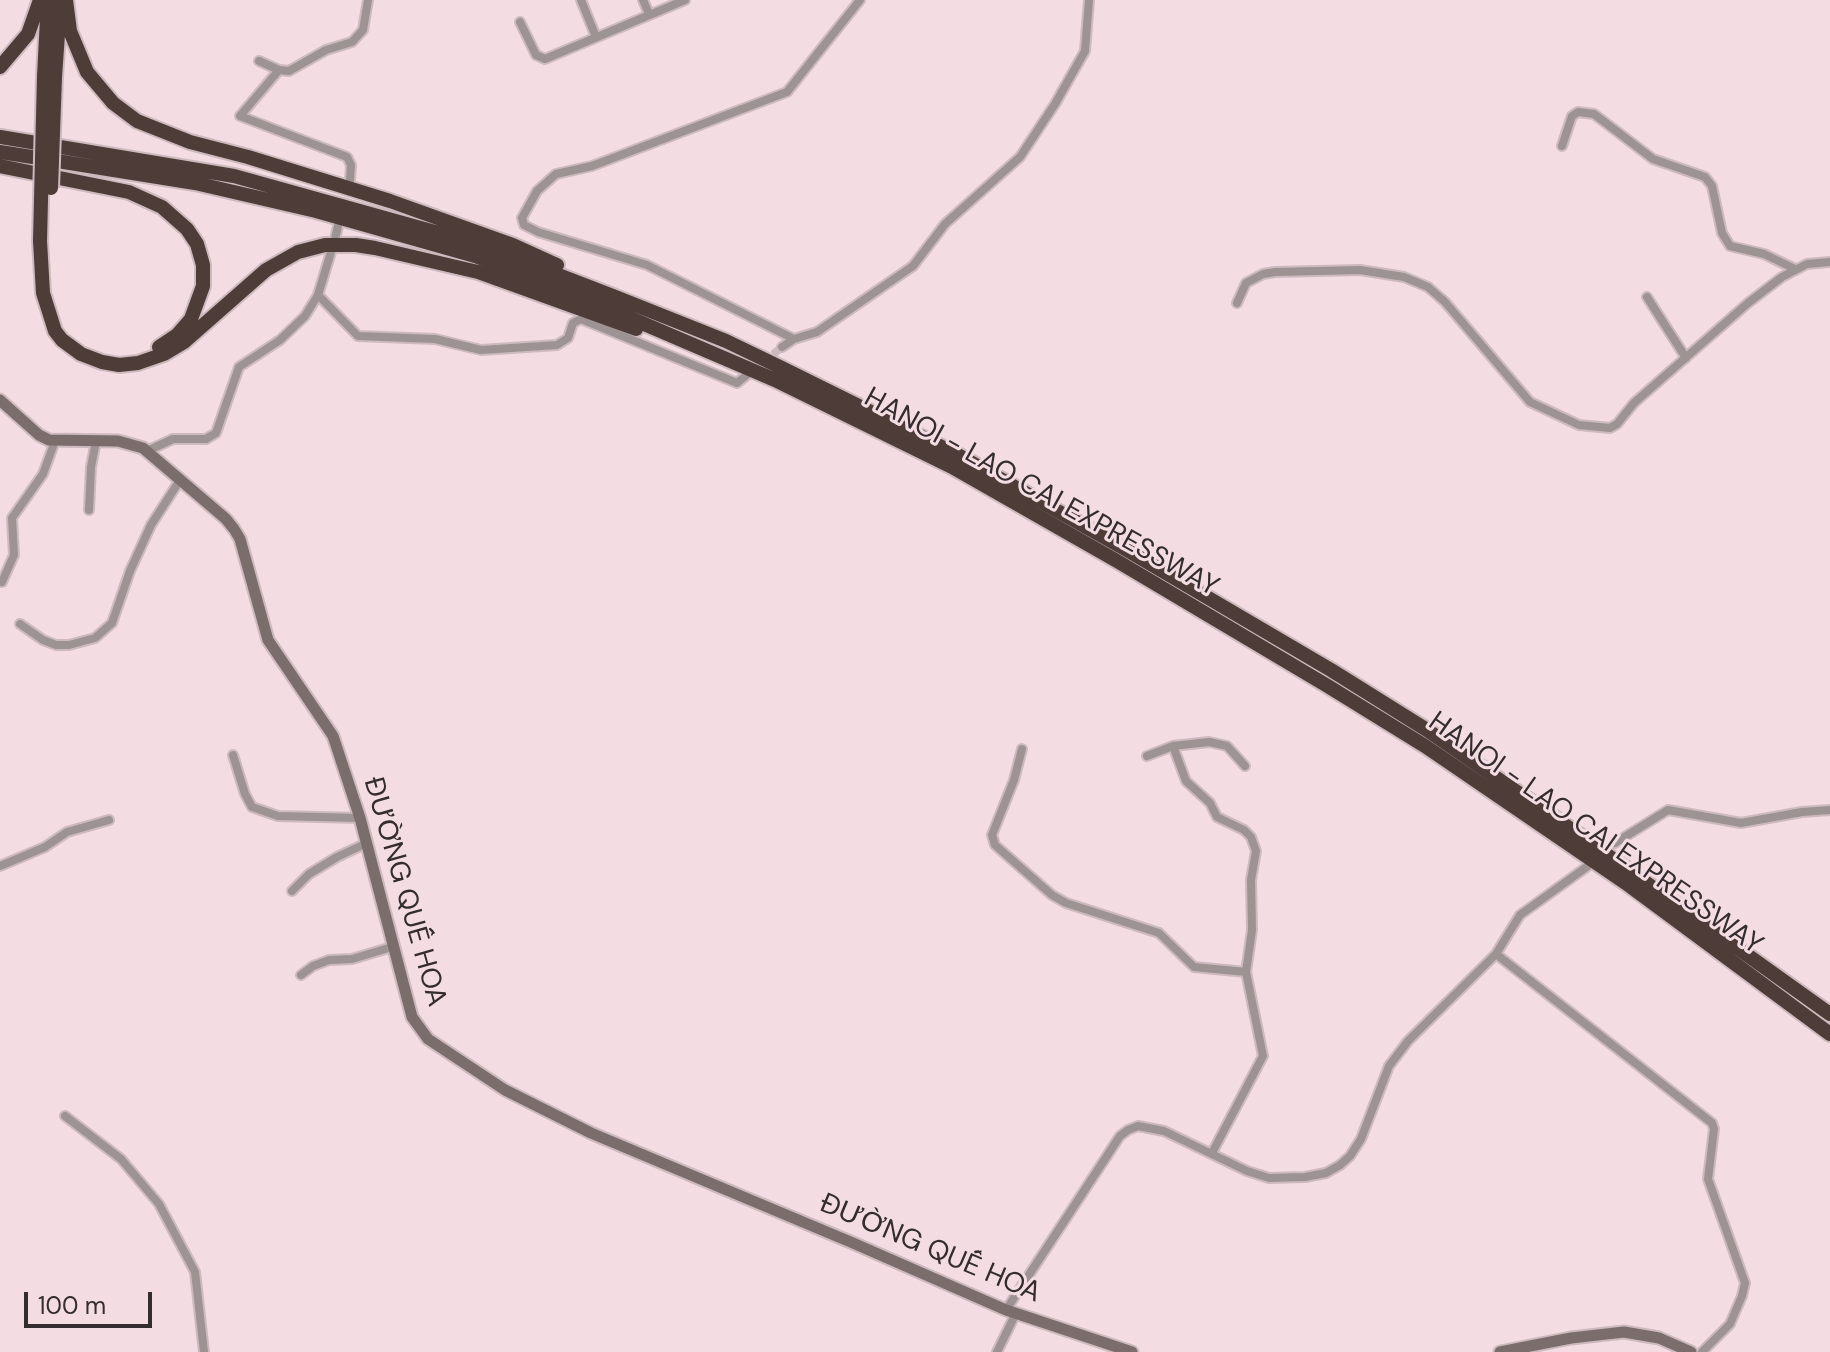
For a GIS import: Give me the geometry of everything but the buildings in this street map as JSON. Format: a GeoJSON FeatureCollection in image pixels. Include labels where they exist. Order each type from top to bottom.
{"type":"FeatureCollection","features":[{"type":"Feature","properties":{"kind":"highway"},"geometry":{"type":"LineString","coordinates":[[0,67],[28,34],[40,0]]}},
{"type":"Feature","properties":{"kind":"highway"},"geometry":{"type":"LineString","coordinates":[[48,0],[50,77],[43,293],[55,331],[81,354],[119,365],[138,363],[164,354],[184,342],[266,270],[298,252],[332,244],[375,248],[478,272],[615,323],[698,346]]}},
{"type":"Feature","properties":{"kind":"highway"},"geometry":{"type":"LineString","coordinates":[[50,77],[60,0]]}},
{"type":"Feature","properties":{"kind":"highway"},"geometry":{"type":"LineString","coordinates":[[66,0],[70,31],[87,72],[113,103],[137,121],[190,142],[319,178],[513,245],[613,296]]}},
{"type":"Feature","properties":{"kind":"highway","name":"HANOI - LAO CAI EXPRESSWAY"},"geometry":{"type":"LineString","coordinates":[[0,137],[165,163],[293,191],[478,244],[726,341],[958,455],[1241,616],[1427,730],[1830,1014]]}},
{"type":"Feature","properties":{"kind":"highway","name":"HANOI - LAO CAI EXPRESSWAY"},"geometry":{"type":"LineString","coordinates":[[0,152],[158,176],[316,211],[475,256],[558,287],[775,380],[952,467],[1117,561],[1425,746],[1630,886],[1830,1034]]}},
{"type":"Feature","properties":{"kind":"highway"},"geometry":{"type":"LineString","coordinates":[[0,166],[129,192],[174,215],[197,244],[203,265],[199,303],[191,319],[177,335],[160,346],[135,354],[102,352],[77,339],[60,320],[52,292],[45,241]]}},
{"type":"Feature","properties":{"kind":"street"},"geometry":{"type":"LineString","coordinates":[[259,61],[289,71],[326,50],[356,39],[366,22],[368,0]]}},
{"type":"Feature","properties":{"kind":"street"},"geometry":{"type":"LineString","coordinates":[[581,0],[596,37]]}},
{"type":"Feature","properties":{"kind":"street"},"geometry":{"type":"LineString","coordinates":[[643,0],[649,14]]}},
{"type":"Feature","properties":{"kind":"street"},"geometry":{"type":"LineString","coordinates":[[520,22],[540,58],[554,56],[685,0]]}},
{"type":"Feature","properties":{"kind":"street"},"geometry":{"type":"LineString","coordinates":[[794,339],[647,265],[538,232],[524,225],[522,218],[537,191],[556,174],[592,166],[787,92],[860,0]]}},
{"type":"Feature","properties":{"kind":"street"},"geometry":{"type":"LineString","coordinates":[[782,347],[794,339],[817,332],[913,266],[945,224],[1020,157],[1085,51],[1089,0]]}},
{"type":"Feature","properties":{"kind":"street"},"geometry":{"type":"LineString","coordinates":[[279,70],[240,116],[347,157],[351,165],[350,180]]}},
{"type":"Feature","properties":{"kind":"street"},"geometry":{"type":"LineString","coordinates":[[1562,146],[1572,116],[1578,112],[1594,114],[1653,159],[1705,177],[1712,186],[1722,233],[1730,246],[1764,254],[1795,269]]}},
{"type":"Feature","properties":{"kind":"street"},"geometry":{"type":"LineString","coordinates":[[335,239],[338,226]]}},
{"type":"Feature","properties":{"kind":"street"},"geometry":{"type":"LineString","coordinates":[[147,451],[173,439],[206,439],[216,433],[239,367],[270,348],[294,328],[318,295],[331,252]]}},
{"type":"Feature","properties":{"kind":"street"},"geometry":{"type":"LineString","coordinates":[[1237,303],[1246,283],[1275,272],[1372,271],[1414,280],[1445,302],[1530,402],[1579,425],[1599,428],[1617,424],[1634,403],[1748,303],[1795,269],[1807,264],[1830,262]]}},
{"type":"Feature","properties":{"kind":"street"},"geometry":{"type":"LineString","coordinates":[[318,295],[358,336],[435,339],[481,350],[557,345],[566,339],[573,323],[581,319],[737,383],[753,370]]}},
{"type":"Feature","properties":{"kind":"street"},"geometry":{"type":"LineString","coordinates":[[1647,297],[1686,358]]}},
{"type":"Feature","properties":{"kind":"street"},"geometry":{"type":"LineString","coordinates":[[0,400],[39,435],[55,441],[43,474],[12,518],[14,555],[2,582]]}},
{"type":"Feature","properties":{"kind":"street","name":"ĐƯỜNG QUẾ HOA"},"geometry":{"type":"LineString","coordinates":[[55,441],[131,443],[147,451],[226,519],[240,539],[268,640],[333,736],[360,818],[412,1017],[428,1039],[505,1090],[591,1133],[1011,1312],[1132,1352]]}},
{"type":"Feature","properties":{"kind":"street"},"geometry":{"type":"LineString","coordinates":[[89,510],[96,441]]}},
{"type":"Feature","properties":{"kind":"street"},"geometry":{"type":"LineString","coordinates":[[20,624],[56,645],[95,638],[112,623],[130,571],[151,525],[180,480]]}},
{"type":"Feature","properties":{"kind":"street"},"geometry":{"type":"LineString","coordinates":[[1147,756],[1173,746],[1219,743],[1235,753],[1245,766]]}},
{"type":"Feature","properties":{"kind":"street"},"geometry":{"type":"LineString","coordinates":[[1173,746],[1186,781],[1210,803],[1217,817],[1244,830],[1254,844],[1256,857],[1251,880],[1252,930],[1246,972],[1263,1056],[1212,1153]]}},
{"type":"Feature","properties":{"kind":"street"},"geometry":{"type":"LineString","coordinates":[[1022,749],[1009,794],[992,835],[995,845],[1052,895],[1066,903],[1159,933],[1194,967],[1246,972]]}},
{"type":"Feature","properties":{"kind":"street"},"geometry":{"type":"LineString","coordinates":[[233,755],[252,807],[278,816],[360,818]]}},
{"type":"Feature","properties":{"kind":"street"},"geometry":{"type":"LineString","coordinates":[[1615,843],[1668,810],[1741,823],[1830,810]]}},
{"type":"Feature","properties":{"kind":"street"},"geometry":{"type":"LineString","coordinates":[[0,866],[45,847],[67,832],[109,820]]}},
{"type":"Feature","properties":{"kind":"street"},"geometry":{"type":"LineString","coordinates":[[292,891],[309,874],[367,843]]}},
{"type":"Feature","properties":{"kind":"street"},"geometry":{"type":"LineString","coordinates":[[997,1352],[1011,1312],[1120,1136],[1138,1126],[1164,1131],[1247,1171],[1269,1178],[1305,1177],[1326,1173],[1340,1165],[1361,1139],[1389,1066],[1398,1053],[1496,954],[1520,915],[1588,866]]}},
{"type":"Feature","properties":{"kind":"street"},"geometry":{"type":"LineString","coordinates":[[301,975],[329,960],[352,959],[392,947]]}},
{"type":"Feature","properties":{"kind":"street"},"geometry":{"type":"LineString","coordinates":[[1496,954],[1712,1123],[1714,1129],[1708,1179],[1745,1283],[1730,1324],[1702,1352]]}},
{"type":"Feature","properties":{"kind":"street"},"geometry":{"type":"LineString","coordinates":[[65,1116],[121,1159],[159,1204],[195,1272],[204,1352]]}},
{"type":"Feature","properties":{"kind":"street"},"geometry":{"type":"LineString","coordinates":[[1500,1352],[1540,1348],[1624,1332],[1659,1338],[1691,1352]]}},
{"type":"Feature","properties":{"kind":"tunnel"},"geometry":{"type":"LineString","coordinates":[[764,362],[782,347]]}}]}
